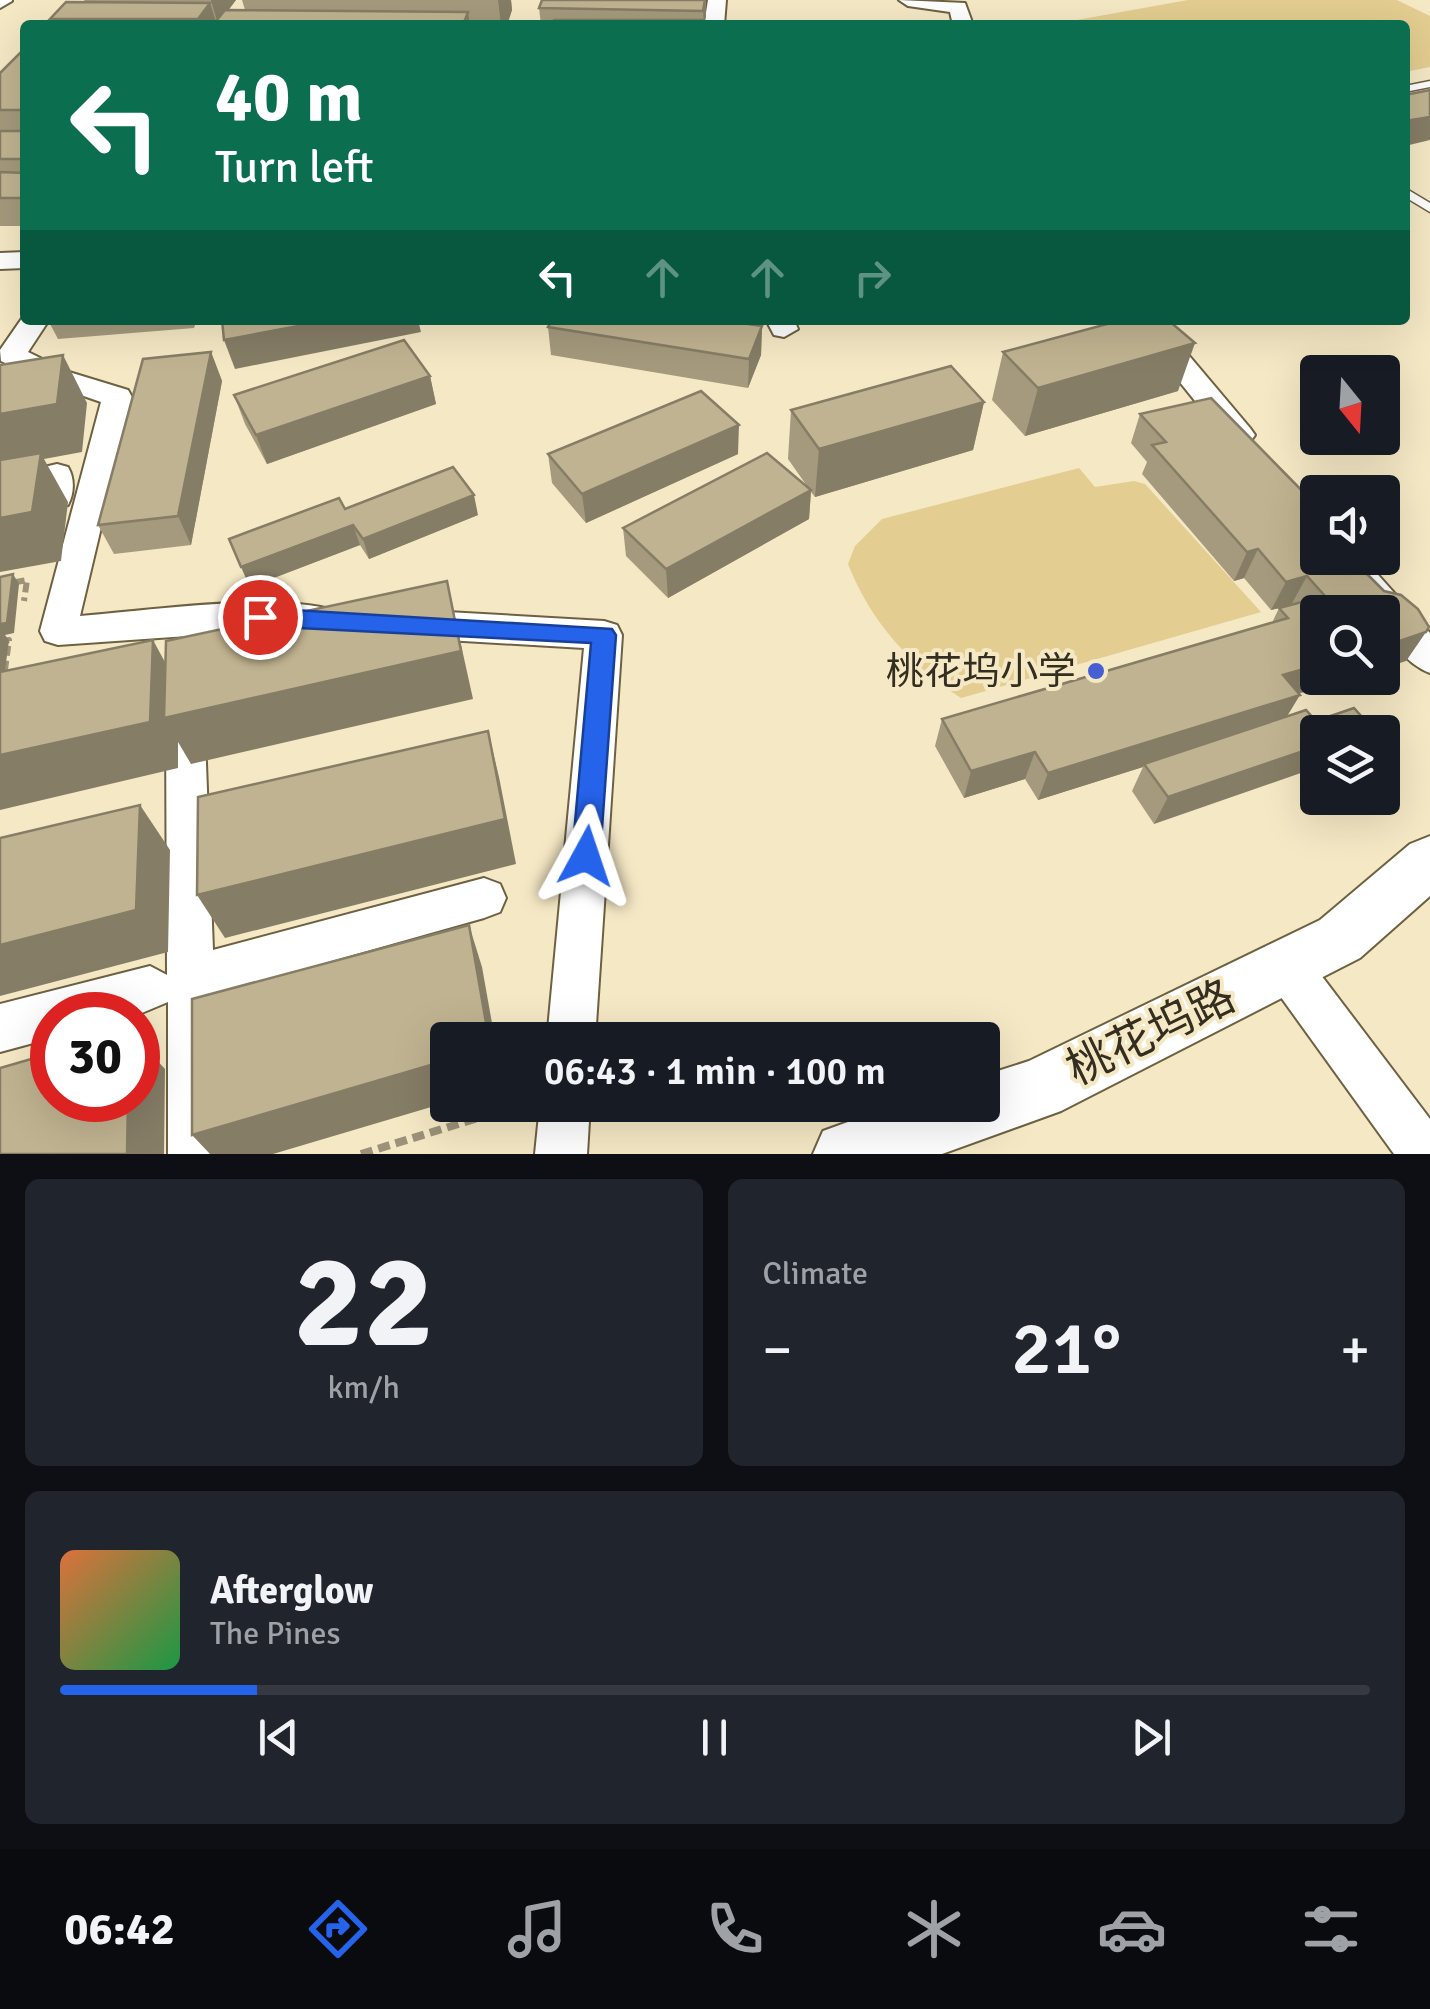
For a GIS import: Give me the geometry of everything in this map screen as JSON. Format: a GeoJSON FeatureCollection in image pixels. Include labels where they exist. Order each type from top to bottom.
{"type":"FeatureCollection","features":[{"type":"Feature","properties":{"kind":"street"},"geometry":{"type":"LineString","coordinates":[[908,0],[958,8],[962,20]]}},
{"type":"Feature","properties":{"kind":"street"},"geometry":{"type":"LineString","coordinates":[[32,325],[11,355],[60,378],[117,397],[58,632],[260,617],[604,635],[572,1022]]}},
{"type":"Feature","properties":{"kind":"street"},"geometry":{"type":"LineString","coordinates":[[1148,325],[1256,455]]}},
{"type":"Feature","properties":{"kind":"street"},"geometry":{"type":"LineString","coordinates":[[1359,575],[1430,658]]}},
{"type":"Feature","properties":{"kind":"street"},"geometry":{"type":"LineString","coordinates":[[184,672],[171,983],[194,1154]]}},
{"type":"Feature","properties":{"kind":"street","name":"桃花坞路"},"geometry":{"type":"LineString","coordinates":[[846,1154],[1039,1089],[1340,940],[1430,862]]}},
{"type":"Feature","properties":{"kind":"street"},"geometry":{"type":"LineString","coordinates":[[0,1028],[484,898]]}},
{"type":"Feature","properties":{"kind":"street"},"geometry":{"type":"LineString","coordinates":[[1286,966],[1425,1154]]}},
{"type":"Feature","properties":{"kind":"street"},"geometry":{"type":"LineString","coordinates":[[561,1154],[564,1122]]}},
{"type":"Feature","properties":{"kind":"path"},"geometry":{"type":"LineString","coordinates":[[0,586],[27,580],[22,613]]}},
{"type":"Feature","properties":{"kind":"path"},"geometry":{"type":"LineString","coordinates":[[0,642],[9,640],[2,691]]}},
{"type":"Feature","properties":{"kind":"path"},"geometry":{"type":"LineString","coordinates":[[361,1154],[465,1122]]}},
{"type":"Feature","properties":{"kind":"shaded area"},"geometry":{"type":"Polygon","coordinates":[[[1188,0],[1397,0],[1430,16],[1430,67],[1410,71],[1410,20],[1077,20],[1188,0]]]}},
{"type":"Feature","properties":{"kind":"shaded area"},"geometry":{"type":"Polygon","coordinates":[[[1079,468],[1095,487],[1134,481],[1145,484],[1261,612],[961,698],[908,656],[880,623],[848,564],[855,546],[882,519],[1079,468]]]}},
{"type":"Feature","properties":{"kind":"building"},"geometry":{"type":"Polygon","coordinates":[[[542,0],[705,0],[703,11],[539,8],[542,0]]]}},
{"type":"Feature","properties":{"kind":"building"},"geometry":{"type":"Polygon","coordinates":[[[66,2],[210,3],[198,19],[50,19],[66,2]]]}},
{"type":"Feature","properties":{"kind":"building"},"geometry":{"type":"Polygon","coordinates":[[[225,10],[468,12],[465,20],[217,20],[225,10]]]}},
{"type":"Feature","properties":{"kind":"building"},"geometry":{"type":"Polygon","coordinates":[[[20,53],[20,110],[0,110],[0,73],[20,53]]]}},
{"type":"Feature","properties":{"kind":"building"},"geometry":{"type":"Polygon","coordinates":[[[1430,90],[1430,117],[1410,120],[1410,94],[1430,90]]]}},
{"type":"Feature","properties":{"kind":"building"},"geometry":{"type":"Polygon","coordinates":[[[0,131],[20,131],[20,159],[0,159],[0,131]]]}},
{"type":"Feature","properties":{"kind":"building"},"geometry":{"type":"Polygon","coordinates":[[[0,172],[20,173],[20,198],[0,198],[0,172]]]}},
{"type":"Feature","properties":{"kind":"building"},"geometry":{"type":"Polygon","coordinates":[[[222,325],[304,325],[224,340],[222,325]]]}},
{"type":"Feature","properties":{"kind":"building"},"geometry":{"type":"Polygon","coordinates":[[[549,325],[762,326],[749,359],[549,325]]]}},
{"type":"Feature","properties":{"kind":"building"},"geometry":{"type":"Polygon","coordinates":[[[1103,325],[1174,325],[1195,343],[1038,388],[1003,352],[1103,325]]]}},
{"type":"Feature","properties":{"kind":"building"},"geometry":{"type":"Polygon","coordinates":[[[404,340],[430,376],[256,435],[234,395],[404,340]]]}},
{"type":"Feature","properties":{"kind":"building"},"geometry":{"type":"Polygon","coordinates":[[[211,352],[178,516],[98,525],[143,359],[211,352]]]}},
{"type":"Feature","properties":{"kind":"building"},"geometry":{"type":"Polygon","coordinates":[[[63,355],[57,404],[0,414],[0,365],[63,355]]]}},
{"type":"Feature","properties":{"kind":"building"},"geometry":{"type":"Polygon","coordinates":[[[951,366],[984,402],[819,449],[791,410],[951,366]]]}},
{"type":"Feature","properties":{"kind":"building"},"geometry":{"type":"Polygon","coordinates":[[[701,391],[739,425],[582,494],[548,454],[701,391]]]}},
{"type":"Feature","properties":{"kind":"building"},"geometry":{"type":"Polygon","coordinates":[[[1211,398],[1300,489],[1300,575],[1368,575],[1384,591],[1401,595],[1418,609],[1429,627],[1426,632],[1400,641],[1400,595],[1324,595],[1307,576],[1286,582],[1258,549],[1247,552],[1152,445],[1166,442],[1140,414],[1211,398]]]}},
{"type":"Feature","properties":{"kind":"building"},"geometry":{"type":"Polygon","coordinates":[[[41,453],[32,512],[0,518],[0,460],[41,453]]]}},
{"type":"Feature","properties":{"kind":"building"},"geometry":{"type":"Polygon","coordinates":[[[767,453],[811,490],[666,569],[623,528],[767,453]]]}},
{"type":"Feature","properties":{"kind":"building"},"geometry":{"type":"Polygon","coordinates":[[[453,467],[474,495],[363,539],[353,525],[241,567],[229,539],[339,498],[345,509],[453,467]]]}},
{"type":"Feature","properties":{"kind":"building"},"geometry":{"type":"Polygon","coordinates":[[[13,574],[7,623],[0,624],[0,577],[13,574]]]}},
{"type":"Feature","properties":{"kind":"building"},"geometry":{"type":"Polygon","coordinates":[[[447,581],[461,651],[164,718],[166,641],[447,581]]]}},
{"type":"Feature","properties":{"kind":"building"},"geometry":{"type":"Polygon","coordinates":[[[1300,603],[1300,670],[1283,675],[1300,695],[1048,773],[1035,752],[971,771],[942,719],[1288,618],[1279,608],[1300,603]]]}},
{"type":"Feature","properties":{"kind":"building"},"geometry":{"type":"Polygon","coordinates":[[[153,640],[150,722],[0,755],[0,672],[153,640]]]}},
{"type":"Feature","properties":{"kind":"building"},"geometry":{"type":"Polygon","coordinates":[[[1354,708],[1360,715],[1334,715],[1354,708]]]}},
{"type":"Feature","properties":{"kind":"building"},"geometry":{"type":"Polygon","coordinates":[[[1306,710],[1311,715],[1300,715],[1300,752],[1168,797],[1144,764],[1306,710]]]}},
{"type":"Feature","properties":{"kind":"building"},"geometry":{"type":"Polygon","coordinates":[[[488,731],[505,819],[197,895],[198,797],[488,731]]]}},
{"type":"Feature","properties":{"kind":"building"},"geometry":{"type":"Polygon","coordinates":[[[140,805],[136,910],[0,945],[0,838],[140,805]]]}},
{"type":"Feature","properties":{"kind":"building"},"geometry":{"type":"Polygon","coordinates":[[[469,925],[486,1022],[430,1022],[430,1065],[192,1135],[192,999],[469,925]]]}},
{"type":"Feature","properties":{"kind":"building"},"geometry":{"type":"Polygon","coordinates":[[[30,1059],[30,1122],[128,1122],[127,1154],[0,1154],[0,1068],[30,1059]]]}},
{"type":"Feature","properties":{"kind":"place","name":"桃花坞小学"},"geometry":{"type":"Point","coordinates":[1096,671]}},
{"type":"Feature","properties":{"kind":"route"},"geometry":{"type":"LineString","coordinates":[[260,617],[604,635],[586,856]]}}]}
